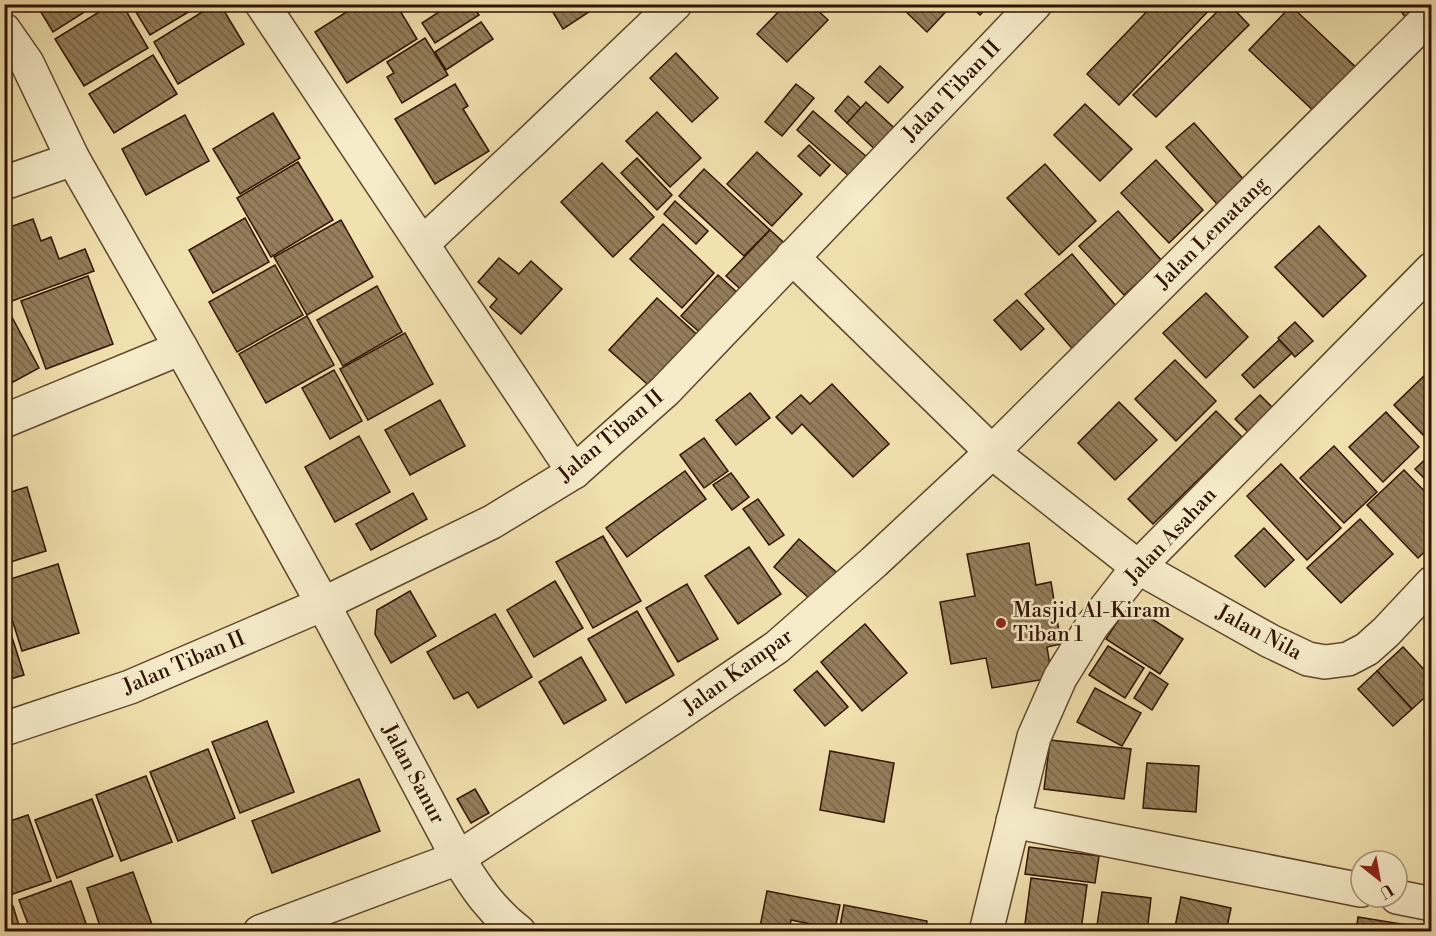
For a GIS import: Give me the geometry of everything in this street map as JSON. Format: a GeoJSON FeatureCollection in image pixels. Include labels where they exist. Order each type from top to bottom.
{"type":"FeatureCollection","features":[{"type":"Feature","properties":{"kind":"street"},"geometry":{"type":"LineString","coordinates":[[262,4],[574,472]]}},
{"type":"Feature","properties":{"kind":"street"},"geometry":{"type":"LineString","coordinates":[[422,244],[675,4]]}},
{"type":"Feature","properties":{"kind":"street","name":"Jalan Tiban II"},"geometry":{"type":"LineString","coordinates":[[4,729],[130,687],[323,604],[492,522],[574,472],[665,391],[1035,4]]}},
{"type":"Feature","properties":{"kind":"street","name":"Jalan Lematang"},"geometry":{"type":"LineString","coordinates":[[992,452],[1431,14]]}},
{"type":"Feature","properties":{"kind":"street","name":"Jalan Sanur"},"geometry":{"type":"LineString","coordinates":[[4,30],[27,63],[73,159],[323,604],[458,858],[478,891],[502,919],[519,932]]}},
{"type":"Feature","properties":{"kind":"street"},"geometry":{"type":"LineString","coordinates":[[4,183],[73,159]]}},
{"type":"Feature","properties":{"kind":"street","name":"Jalan Nila"},"geometry":{"type":"LineString","coordinates":[[792,257],[992,452],[1138,567],[1270,641],[1308,659],[1325,662],[1348,659],[1367,649],[1386,632],[1431,583]]}},
{"type":"Feature","properties":{"kind":"street","name":"Jalan Asahan"},"geometry":{"type":"LineString","coordinates":[[986,932],[1034,736],[1060,678],[1092,626],[1138,567],[1431,269]]}},
{"type":"Feature","properties":{"kind":"street"},"geometry":{"type":"LineString","coordinates":[[4,421],[181,348]]}},
{"type":"Feature","properties":{"kind":"street","name":"Jalan Kampar"},"geometry":{"type":"LineString","coordinates":[[260,932],[458,858],[662,726],[777,647],[874,562],[992,452]]}},
{"type":"Feature","properties":{"kind":"street"},"geometry":{"type":"LineString","coordinates":[[1013,821],[1349,888]]}},
{"type":"Feature","properties":{"kind":"street"},"geometry":{"type":"LineString","coordinates":[[1409,899],[1431,904]]}},
{"type":"Feature","properties":{"kind":"building"},"geometry":{"type":"Polygon","coordinates":[[[36,4],[97,4],[53,32],[36,4]]]}},
{"type":"Feature","properties":{"kind":"building"},"geometry":{"type":"Polygon","coordinates":[[[112,4],[122,4],[148,48],[84,86],[55,39],[112,4]]]}},
{"type":"Feature","properties":{"kind":"building"},"geometry":{"type":"Polygon","coordinates":[[[131,4],[202,4],[150,35],[131,4]]]}},
{"type":"Feature","properties":{"kind":"building"},"geometry":{"type":"Polygon","coordinates":[[[215,4],[220,4],[244,44],[178,84],[154,42],[215,4]]]}},
{"type":"Feature","properties":{"kind":"building"},"geometry":{"type":"Polygon","coordinates":[[[359,4],[396,4],[417,39],[347,83],[315,32],[359,4]]]}},
{"type":"Feature","properties":{"kind":"building"},"geometry":{"type":"Polygon","coordinates":[[[451,4],[472,4],[479,15],[435,43],[422,23],[451,4]]]}},
{"type":"Feature","properties":{"kind":"building"},"geometry":{"type":"Polygon","coordinates":[[[548,4],[601,4],[563,29],[548,4]]]}},
{"type":"Feature","properties":{"kind":"building"},"geometry":{"type":"Polygon","coordinates":[[[786,4],[811,4],[828,20],[787,62],[757,34],[786,4]]]}},
{"type":"Feature","properties":{"kind":"building"},"geometry":{"type":"Polygon","coordinates":[[[898,4],[953,4],[927,32],[898,4]]]}},
{"type":"Feature","properties":{"kind":"building"},"geometry":{"type":"Polygon","coordinates":[[[968,4],[990,4],[980,15],[968,4]]]}},
{"type":"Feature","properties":{"kind":"building"},"geometry":{"type":"Polygon","coordinates":[[[1154,4],[1215,4],[1119,105],[1087,74],[1154,4]]]}},
{"type":"Feature","properties":{"kind":"building"},"geometry":{"type":"Polygon","coordinates":[[[1225,4],[1229,4],[1249,25],[1156,117],[1133,95],[1225,4]]]}},
{"type":"Feature","properties":{"kind":"building"},"geometry":{"type":"Polygon","coordinates":[[[1395,4],[1421,4],[1411,24],[1395,4]]]}},
{"type":"Feature","properties":{"kind":"building"},"geometry":{"type":"Polygon","coordinates":[[[1291,6],[1361,72],[1319,116],[1249,50],[1291,6]]]}},
{"type":"Feature","properties":{"kind":"building"},"geometry":{"type":"Polygon","coordinates":[[[481,22],[493,39],[446,70],[435,52],[481,22]]]}},
{"type":"Feature","properties":{"kind":"building"},"geometry":{"type":"Polygon","coordinates":[[[425,38],[448,75],[402,103],[387,77],[394,73],[387,62],[425,38]]]}},
{"type":"Feature","properties":{"kind":"building"},"geometry":{"type":"Polygon","coordinates":[[[676,53],[718,98],[692,122],[650,78],[676,53]]]}},
{"type":"Feature","properties":{"kind":"building"},"geometry":{"type":"Polygon","coordinates":[[[153,55],[177,94],[114,133],[89,94],[153,55]]]}},
{"type":"Feature","properties":{"kind":"building"},"geometry":{"type":"Polygon","coordinates":[[[880,66],[903,87],[888,103],[865,82],[880,66]]]}},
{"type":"Feature","properties":{"kind":"building"},"geometry":{"type":"Polygon","coordinates":[[[455,84],[468,106],[463,109],[489,151],[435,184],[395,119],[455,84]]]}},
{"type":"Feature","properties":{"kind":"building"},"geometry":{"type":"Polygon","coordinates":[[[796,84],[814,98],[782,136],[765,122],[796,84]]]}},
{"type":"Feature","properties":{"kind":"building"},"geometry":{"type":"Polygon","coordinates":[[[848,96],[861,108],[847,123],[835,111],[848,96]]]}},
{"type":"Feature","properties":{"kind":"building"},"geometry":{"type":"Polygon","coordinates":[[[866,102],[901,134],[881,155],[847,123],[866,102]]]}},
{"type":"Feature","properties":{"kind":"building"},"geometry":{"type":"Polygon","coordinates":[[[1085,104],[1132,149],[1100,181],[1054,135],[1085,104]]]}},
{"type":"Feature","properties":{"kind":"building"},"geometry":{"type":"Polygon","coordinates":[[[813,111],[867,157],[850,177],[797,130],[813,111]]]}},
{"type":"Feature","properties":{"kind":"building"},"geometry":{"type":"Polygon","coordinates":[[[657,112],[701,158],[670,187],[626,141],[657,112]]]}},
{"type":"Feature","properties":{"kind":"building"},"geometry":{"type":"Polygon","coordinates":[[[273,113],[300,158],[240,194],[213,149],[273,113]]]}},
{"type":"Feature","properties":{"kind":"building"},"geometry":{"type":"Polygon","coordinates":[[[185,115],[209,161],[146,195],[122,149],[185,115]]]}},
{"type":"Feature","properties":{"kind":"building"},"geometry":{"type":"Polygon","coordinates":[[[1194,123],[1252,189],[1225,213],[1166,147],[1194,123]]]}},
{"type":"Feature","properties":{"kind":"building"},"geometry":{"type":"Polygon","coordinates":[[[809,145],[830,165],[820,176],[798,156],[809,145]]]}},
{"type":"Feature","properties":{"kind":"building"},"geometry":{"type":"Polygon","coordinates":[[[757,152],[802,194],[772,226],[727,184],[757,152]]]}},
{"type":"Feature","properties":{"kind":"building"},"geometry":{"type":"Polygon","coordinates":[[[637,158],[672,195],[657,210],[621,173],[637,158]]]}},
{"type":"Feature","properties":{"kind":"building"},"geometry":{"type":"Polygon","coordinates":[[[1156,160],[1203,210],[1169,243],[1121,193],[1156,160]]]}},
{"type":"Feature","properties":{"kind":"building"},"geometry":{"type":"Polygon","coordinates":[[[298,162],[333,220],[271,257],[237,198],[298,162]]]}},
{"type":"Feature","properties":{"kind":"building"},"geometry":{"type":"Polygon","coordinates":[[[602,163],[654,217],[613,257],[561,202],[602,163]]]}},
{"type":"Feature","properties":{"kind":"building"},"geometry":{"type":"Polygon","coordinates":[[[1045,164],[1096,221],[1059,255],[1007,198],[1045,164]]]}},
{"type":"Feature","properties":{"kind":"building"},"geometry":{"type":"Polygon","coordinates":[[[704,169],[770,230],[744,256],[679,196],[704,169]]]}},
{"type":"Feature","properties":{"kind":"building"},"geometry":{"type":"Polygon","coordinates":[[[675,201],[708,231],[696,244],[664,214],[675,201]]]}},
{"type":"Feature","properties":{"kind":"building"},"geometry":{"type":"Polygon","coordinates":[[[1118,211],[1162,261],[1124,295],[1079,246],[1118,211]]]}},
{"type":"Feature","properties":{"kind":"building"},"geometry":{"type":"Polygon","coordinates":[[[245,218],[269,262],[213,293],[189,250],[245,218]]]}},
{"type":"Feature","properties":{"kind":"building"},"geometry":{"type":"Polygon","coordinates":[[[33,219],[41,241],[51,237],[59,259],[85,249],[94,271],[4,304],[4,229],[33,219]]]}},
{"type":"Feature","properties":{"kind":"building"},"geometry":{"type":"Polygon","coordinates":[[[341,220],[373,277],[307,315],[274,257],[341,220]]]}},
{"type":"Feature","properties":{"kind":"building"},"geometry":{"type":"Polygon","coordinates":[[[663,224],[714,273],[682,308],[630,259],[663,224]]]}},
{"type":"Feature","properties":{"kind":"building"},"geometry":{"type":"Polygon","coordinates":[[[1319,226],[1366,276],[1323,317],[1275,267],[1319,226]]]}},
{"type":"Feature","properties":{"kind":"building"},"geometry":{"type":"Polygon","coordinates":[[[770,230],[791,249],[747,295],[726,276],[770,230]]]}},
{"type":"Feature","properties":{"kind":"building"},"geometry":{"type":"Polygon","coordinates":[[[1072,254],[1122,313],[1076,353],[1025,294],[1072,254]]]}},
{"type":"Feature","properties":{"kind":"building"},"geometry":{"type":"Polygon","coordinates":[[[499,258],[519,274],[531,261],[562,289],[521,334],[490,307],[497,299],[478,282],[499,258]]]}},
{"type":"Feature","properties":{"kind":"building"},"geometry":{"type":"Polygon","coordinates":[[[275,265],[303,315],[237,352],[209,302],[275,265]]]}},
{"type":"Feature","properties":{"kind":"building"},"geometry":{"type":"Polygon","coordinates":[[[718,275],[741,296],[704,336],[681,316],[718,275]]]}},
{"type":"Feature","properties":{"kind":"building"},"geometry":{"type":"Polygon","coordinates":[[[88,276],[113,344],[46,369],[21,301],[88,276]]]}},
{"type":"Feature","properties":{"kind":"building"},"geometry":{"type":"Polygon","coordinates":[[[377,286],[402,332],[343,366],[317,320],[377,286]]]}},
{"type":"Feature","properties":{"kind":"building"},"geometry":{"type":"Polygon","coordinates":[[[1206,293],[1248,337],[1206,378],[1163,333],[1206,293]]]}},
{"type":"Feature","properties":{"kind":"building"},"geometry":{"type":"Polygon","coordinates":[[[657,298],[702,339],[655,391],[609,350],[657,298]]]}},
{"type":"Feature","properties":{"kind":"building"},"geometry":{"type":"Polygon","coordinates":[[[1017,300],[1044,329],[1021,350],[994,320],[1017,300]]]}},
{"type":"Feature","properties":{"kind":"building"},"geometry":{"type":"Polygon","coordinates":[[[4,306],[39,368],[4,387],[4,306]]]}},
{"type":"Feature","properties":{"kind":"building"},"geometry":{"type":"Polygon","coordinates":[[[307,316],[334,365],[266,403],[239,354],[307,316]]]}},
{"type":"Feature","properties":{"kind":"building"},"geometry":{"type":"Polygon","coordinates":[[[1295,322],[1313,341],[1295,357],[1278,338],[1295,322]]]}},
{"type":"Feature","properties":{"kind":"building"},"geometry":{"type":"Polygon","coordinates":[[[405,333],[433,384],[368,420],[340,369],[405,333]]]}},
{"type":"Feature","properties":{"kind":"building"},"geometry":{"type":"Polygon","coordinates":[[[1279,340],[1292,353],[1254,388],[1242,375],[1279,340]]]}},
{"type":"Feature","properties":{"kind":"building"},"geometry":{"type":"Polygon","coordinates":[[[1175,360],[1216,401],[1176,441],[1135,399],[1175,360]]]}},
{"type":"Feature","properties":{"kind":"building"},"geometry":{"type":"Polygon","coordinates":[[[334,370],[362,421],[330,439],[302,388],[334,370]]]}},
{"type":"Feature","properties":{"kind":"building"},"geometry":{"type":"Polygon","coordinates":[[[1428,372],[1432,376],[1432,435],[1427,439],[1394,405],[1428,372]]]}},
{"type":"Feature","properties":{"kind":"building"},"geometry":{"type":"Polygon","coordinates":[[[832,384],[889,444],[853,477],[802,424],[792,434],[776,417],[801,395],[810,404],[832,384]]]}},
{"type":"Feature","properties":{"kind":"building"},"geometry":{"type":"Polygon","coordinates":[[[750,393],[770,418],[736,445],[716,420],[750,393]]]}},
{"type":"Feature","properties":{"kind":"building"},"geometry":{"type":"Polygon","coordinates":[[[1260,395],[1281,416],[1256,440],[1235,419],[1260,395]]]}},
{"type":"Feature","properties":{"kind":"building"},"geometry":{"type":"Polygon","coordinates":[[[440,400],[465,446],[410,475],[385,430],[440,400]]]}},
{"type":"Feature","properties":{"kind":"building"},"geometry":{"type":"Polygon","coordinates":[[[1119,402],[1157,440],[1115,480],[1078,443],[1119,402]]]}},
{"type":"Feature","properties":{"kind":"building"},"geometry":{"type":"Polygon","coordinates":[[[1216,411],[1242,437],[1153,524],[1128,499],[1216,411]]]}},
{"type":"Feature","properties":{"kind":"building"},"geometry":{"type":"Polygon","coordinates":[[[1386,412],[1419,447],[1383,482],[1349,447],[1386,412]]]}},
{"type":"Feature","properties":{"kind":"building"},"geometry":{"type":"Polygon","coordinates":[[[359,436],[390,492],[335,522],[305,467],[359,436]]]}},
{"type":"Feature","properties":{"kind":"building"},"geometry":{"type":"Polygon","coordinates":[[[704,438],[728,471],[704,488],[680,455],[704,438]]]}},
{"type":"Feature","properties":{"kind":"building"},"geometry":{"type":"Polygon","coordinates":[[[1334,446],[1377,492],[1344,523],[1300,478],[1334,446]]]}},
{"type":"Feature","properties":{"kind":"building"},"geometry":{"type":"Polygon","coordinates":[[[1432,453],[1432,486],[1415,469],[1432,453]]]}},
{"type":"Feature","properties":{"kind":"building"},"geometry":{"type":"Polygon","coordinates":[[[1281,464],[1341,528],[1307,560],[1247,496],[1281,464]]]}},
{"type":"Feature","properties":{"kind":"building"},"geometry":{"type":"Polygon","coordinates":[[[1404,470],[1432,499],[1432,545],[1418,558],[1367,505],[1404,470]]]}},
{"type":"Feature","properties":{"kind":"building"},"geometry":{"type":"Polygon","coordinates":[[[685,471],[706,499],[627,557],[606,528],[685,471]]]}},
{"type":"Feature","properties":{"kind":"building"},"geometry":{"type":"Polygon","coordinates":[[[731,473],[749,497],[732,510],[713,485],[731,473]]]}},
{"type":"Feature","properties":{"kind":"building"},"geometry":{"type":"Polygon","coordinates":[[[27,487],[46,551],[4,564],[4,494],[27,487]]]}},
{"type":"Feature","properties":{"kind":"building"},"geometry":{"type":"Polygon","coordinates":[[[413,493],[427,519],[371,550],[356,524],[413,493]]]}},
{"type":"Feature","properties":{"kind":"building"},"geometry":{"type":"Polygon","coordinates":[[[758,499],[784,535],[769,545],[743,509],[758,499]]]}},
{"type":"Feature","properties":{"kind":"building"},"geometry":{"type":"Polygon","coordinates":[[[1360,519],[1393,554],[1341,603],[1307,568],[1360,519]]]}},
{"type":"Feature","properties":{"kind":"building"},"geometry":{"type":"Polygon","coordinates":[[[1264,528],[1294,560],[1265,587],[1235,556],[1264,528]]]}},
{"type":"Feature","properties":{"kind":"building"},"geometry":{"type":"Polygon","coordinates":[[[603,536],[641,601],[593,628],[556,562],[603,536]]]}},
{"type":"Feature","properties":{"kind":"building"},"geometry":{"type":"Polygon","coordinates":[[[799,539],[843,578],[818,606],[774,567],[799,539]]]}},
{"type":"Feature","properties":{"kind":"building","name":"Masjid Al-Kiram Tiban 1"},"geometry":{"type":"Polygon","coordinates":[[[1029,543],[1036,585],[1051,582],[1061,644],[1047,647],[1052,678],[992,688],[986,658],[951,664],[940,602],[975,596],[967,554],[1029,543]]]}},
{"type":"Feature","properties":{"kind":"building"},"geometry":{"type":"Polygon","coordinates":[[[749,547],[781,594],[738,624],[705,576],[749,547]]]}},
{"type":"Feature","properties":{"kind":"building"},"geometry":{"type":"Polygon","coordinates":[[[58,564],[79,633],[22,651],[4,594],[4,581],[58,564]]]}},
{"type":"Feature","properties":{"kind":"building"},"geometry":{"type":"Polygon","coordinates":[[[555,581],[583,628],[534,657],[507,610],[555,581]]]}},
{"type":"Feature","properties":{"kind":"building"},"geometry":{"type":"Polygon","coordinates":[[[687,584],[718,639],[678,662],[646,608],[687,584]]]}},
{"type":"Feature","properties":{"kind":"building"},"geometry":{"type":"Polygon","coordinates":[[[410,591],[436,636],[391,663],[375,634],[377,610],[410,591]]]}},
{"type":"Feature","properties":{"kind":"building"},"geometry":{"type":"Polygon","coordinates":[[[1129,604],[1183,639],[1160,674],[1106,639],[1129,604]]]}},
{"type":"Feature","properties":{"kind":"building"},"geometry":{"type":"Polygon","coordinates":[[[637,611],[674,675],[626,703],[588,639],[637,611]]]}},
{"type":"Feature","properties":{"kind":"building"},"geometry":{"type":"Polygon","coordinates":[[[4,612],[24,675],[4,681],[4,612]]]}},
{"type":"Feature","properties":{"kind":"building"},"geometry":{"type":"Polygon","coordinates":[[[495,614],[532,677],[478,708],[468,692],[454,699],[427,652],[495,614]]]}},
{"type":"Feature","properties":{"kind":"building"},"geometry":{"type":"Polygon","coordinates":[[[865,624],[907,673],[862,711],[821,662],[865,624]]]}},
{"type":"Feature","properties":{"kind":"building"},"geometry":{"type":"Polygon","coordinates":[[[1108,646],[1144,668],[1125,698],[1089,675],[1108,646]]]}},
{"type":"Feature","properties":{"kind":"building"},"geometry":{"type":"Polygon","coordinates":[[[1403,647],[1432,678],[1432,691],[1412,709],[1377,671],[1403,647]]]}},
{"type":"Feature","properties":{"kind":"building"},"geometry":{"type":"Polygon","coordinates":[[[581,657],[606,700],[564,724],[539,682],[581,657]]]}},
{"type":"Feature","properties":{"kind":"building"},"geometry":{"type":"Polygon","coordinates":[[[817,671],[848,707],[825,726],[794,690],[817,671]]]}},
{"type":"Feature","properties":{"kind":"building"},"geometry":{"type":"Polygon","coordinates":[[[1377,671],[1412,709],[1393,726],[1358,689],[1377,671]]]}},
{"type":"Feature","properties":{"kind":"building"},"geometry":{"type":"Polygon","coordinates":[[[1150,672],[1168,684],[1152,710],[1134,698],[1150,672]]]}},
{"type":"Feature","properties":{"kind":"building"},"geometry":{"type":"Polygon","coordinates":[[[1095,688],[1141,713],[1122,746],[1077,722],[1095,688]]]}},
{"type":"Feature","properties":{"kind":"building"},"geometry":{"type":"Polygon","coordinates":[[[267,721],[294,792],[240,813],[212,742],[267,721]]]}},
{"type":"Feature","properties":{"kind":"building"},"geometry":{"type":"Polygon","coordinates":[[[1050,740],[1131,749],[1124,799],[1044,789],[1050,740]]]}},
{"type":"Feature","properties":{"kind":"building"},"geometry":{"type":"Polygon","coordinates":[[[208,749],[235,818],[178,841],[150,772],[208,749]]]}},
{"type":"Feature","properties":{"kind":"building"},"geometry":{"type":"Polygon","coordinates":[[[830,751],[894,763],[884,822],[820,810],[830,751]]]}},
{"type":"Feature","properties":{"kind":"building"},"geometry":{"type":"Polygon","coordinates":[[[1147,763],[1199,766],[1196,812],[1143,808],[1147,763]]]}},
{"type":"Feature","properties":{"kind":"building"},"geometry":{"type":"Polygon","coordinates":[[[146,776],[172,842],[121,861],[96,795],[146,776]]]}},
{"type":"Feature","properties":{"kind":"building"},"geometry":{"type":"Polygon","coordinates":[[[359,779],[380,831],[272,873],[252,821],[359,779]]]}},
{"type":"Feature","properties":{"kind":"building"},"geometry":{"type":"Polygon","coordinates":[[[475,789],[489,813],[471,823],[457,799],[475,789]]]}},
{"type":"Feature","properties":{"kind":"building"},"geometry":{"type":"Polygon","coordinates":[[[92,799],[113,856],[57,878],[35,820],[92,799]]]}},
{"type":"Feature","properties":{"kind":"building"},"geometry":{"type":"Polygon","coordinates":[[[28,815],[51,881],[4,897],[4,823],[28,815]]]}},
{"type":"Feature","properties":{"kind":"building"},"geometry":{"type":"Polygon","coordinates":[[[1029,847],[1099,856],[1095,883],[1025,874],[1029,847]]]}},
{"type":"Feature","properties":{"kind":"building"},"geometry":{"type":"Polygon","coordinates":[[[133,872],[154,930],[149,932],[102,932],[87,888],[133,872]]]}},
{"type":"Feature","properties":{"kind":"building"},"geometry":{"type":"Polygon","coordinates":[[[1031,878],[1087,885],[1081,931],[1025,924],[1031,878]]]}},
{"type":"Feature","properties":{"kind":"building"},"geometry":{"type":"Polygon","coordinates":[[[71,881],[89,932],[31,932],[19,900],[71,881]]]}},
{"type":"Feature","properties":{"kind":"building"},"geometry":{"type":"Polygon","coordinates":[[[767,891],[840,905],[835,929],[791,920],[789,932],[759,932],[767,891]]]}},
{"type":"Feature","properties":{"kind":"building"},"geometry":{"type":"Polygon","coordinates":[[[1102,892],[1151,898],[1147,932],[1096,932],[1102,892]]]}},
{"type":"Feature","properties":{"kind":"building"},"geometry":{"type":"Polygon","coordinates":[[[1181,897],[1231,908],[1226,932],[1174,932],[1181,897]]]}},
{"type":"Feature","properties":{"kind":"building"},"geometry":{"type":"Polygon","coordinates":[[[844,905],[927,921],[925,932],[839,932],[844,905]]]}},
{"type":"Feature","properties":{"kind":"building"},"geometry":{"type":"Polygon","coordinates":[[[13,906],[21,932],[4,932],[4,909],[13,906]]]}},
{"type":"Feature","properties":{"kind":"building"},"geometry":{"type":"Polygon","coordinates":[[[1358,917],[1414,926],[1413,932],[1356,932],[1358,917]]]}},
{"type":"Feature","properties":{"kind":"building"},"geometry":{"type":"Polygon","coordinates":[[[1235,925],[1266,932],[1233,932],[1235,925]]]}},
{"type":"Feature","properties":{"kind":"place","name":"Masjid Al-Kiram Tiban 1"},"geometry":{"type":"Point","coordinates":[1001,623]}}]}
